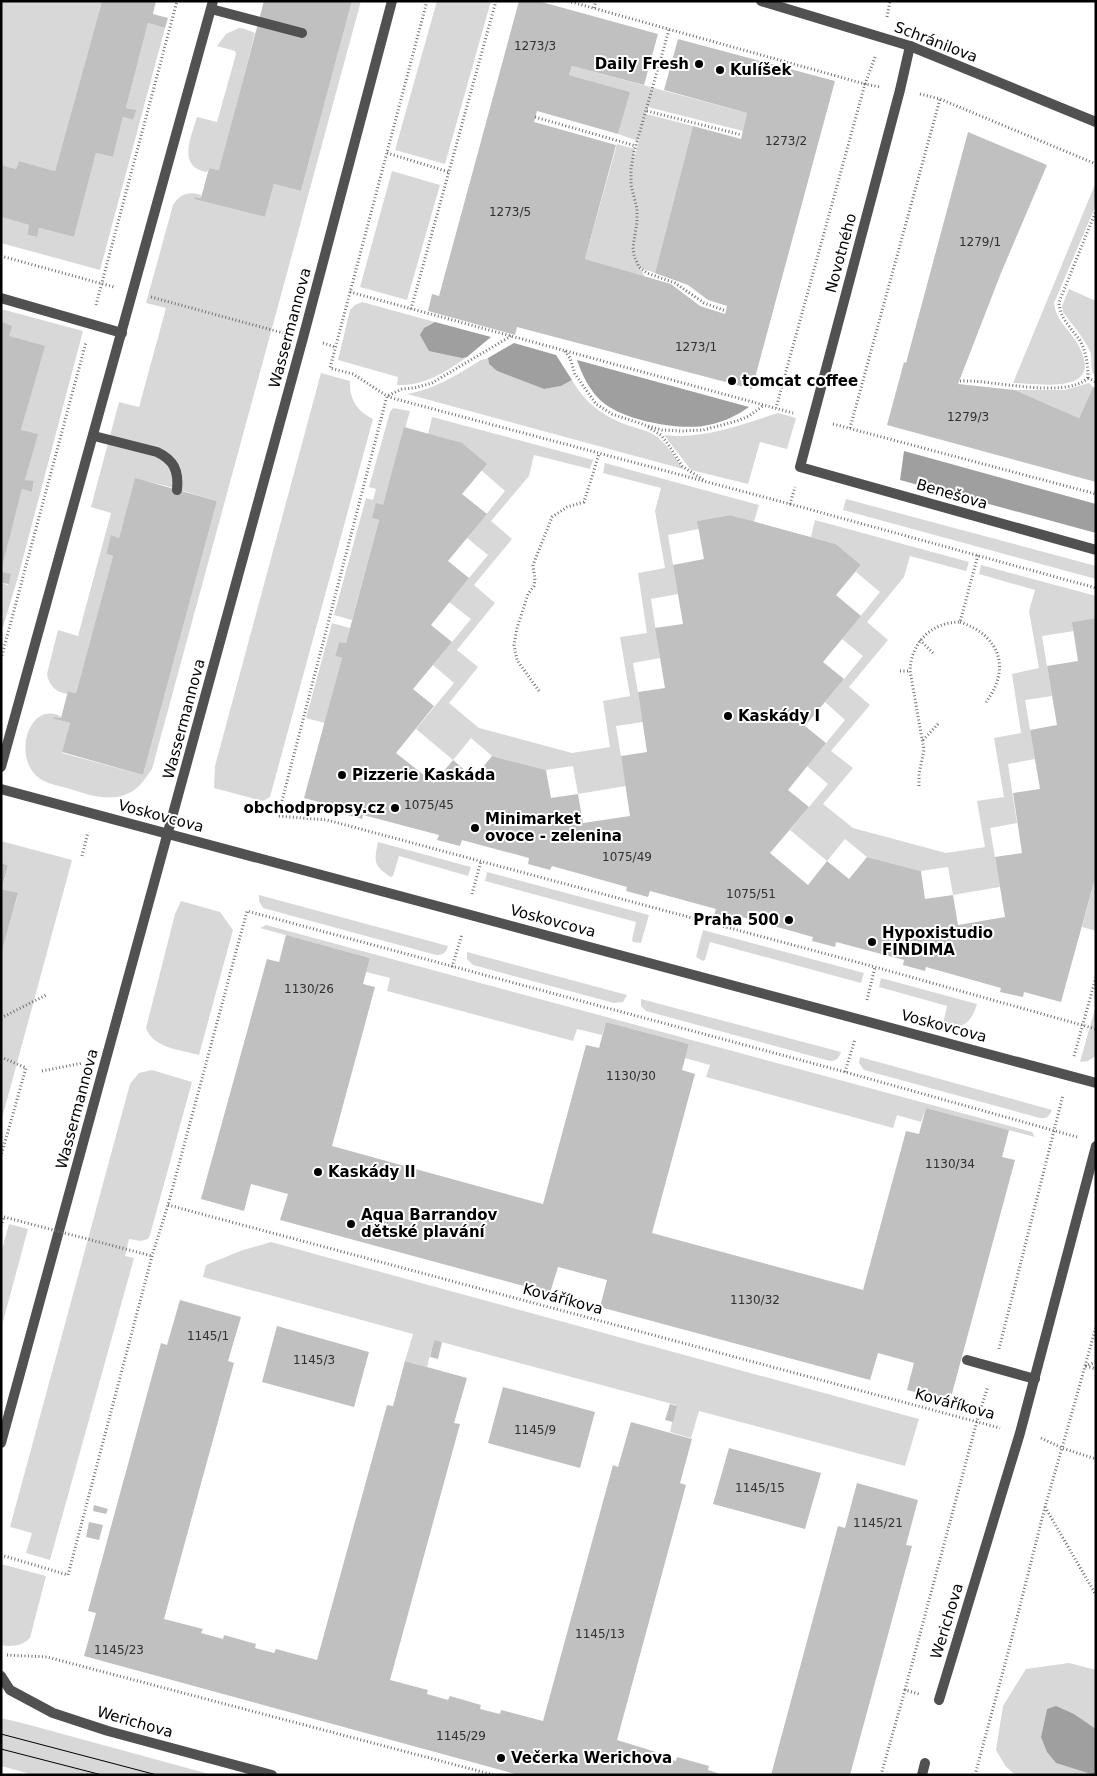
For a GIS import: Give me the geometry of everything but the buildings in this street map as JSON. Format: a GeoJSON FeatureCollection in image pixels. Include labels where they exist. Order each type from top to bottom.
{"type":"FeatureCollection","features":[{"type":"Feature","properties":{"kind":"street","name":"Wassermannova"},"geometry":{"type":"LineString","coordinates":[[1,1443],[305,328],[392,1]]}},
{"type":"Feature","properties":{"kind":"street","name":"Schránilova"},"geometry":{"type":"LineString","coordinates":[[762,1],[910,46],[1096,122]]}},
{"type":"Feature","properties":{"kind":"street"},"geometry":{"type":"LineString","coordinates":[[1,766],[212,5],[302,33]]}},
{"type":"Feature","properties":{"kind":"street","name":"Novotného"},"geometry":{"type":"LineString","coordinates":[[800,467],[910,46]]}},
{"type":"Feature","properties":{"kind":"street"},"geometry":{"type":"LineString","coordinates":[[1,298],[122,333]]}},
{"type":"Feature","properties":{"kind":"street"},"geometry":{"type":"LineString","coordinates":[[94,436],[157,452],[165,456],[176,467],[178,475],[177,490]]}},
{"type":"Feature","properties":{"kind":"street","name":"Benešova"},"geometry":{"type":"LineString","coordinates":[[800,467],[1096,550]]}},
{"type":"Feature","properties":{"kind":"street","name":"Voskovcova"},"geometry":{"type":"LineString","coordinates":[[1,789],[1096,1083]]}},
{"type":"Feature","properties":{"kind":"street"},"geometry":{"type":"LineString","coordinates":[[967,1360],[1035,1379],[1096,1146]]}},
{"type":"Feature","properties":{"kind":"street","name":"Werichova"},"geometry":{"type":"LineString","coordinates":[[939,1700],[1035,1379]]}},
{"type":"Feature","properties":{"kind":"street","name":"Werichova"},"geometry":{"type":"LineString","coordinates":[[1,1676],[10,1690],[53,1713],[108,1731],[272,1775]]}},
{"type":"Feature","properties":{"kind":"street"},"geometry":{"type":"LineString","coordinates":[[922,1775],[925,1763]]}},
{"type":"Feature","properties":{"kind":"path"},"geometry":{"type":"LineString","coordinates":[[1,256],[102,284],[177,1]]}},
{"type":"Feature","properties":{"kind":"path"},"geometry":{"type":"LineString","coordinates":[[427,1],[330,368],[353,374],[386,396],[1096,588]]}},
{"type":"Feature","properties":{"kind":"path"},"geometry":{"type":"LineString","coordinates":[[412,309],[496,1]]}},
{"type":"Feature","properties":{"kind":"path"},"geometry":{"type":"LineString","coordinates":[[568,1],[865,84],[940,99],[1096,164]]}},
{"type":"Feature","properties":{"kind":"path"},"geometry":{"type":"LineString","coordinates":[[594,8],[596,1]]}},
{"type":"Feature","properties":{"kind":"path"},"geometry":{"type":"LineString","coordinates":[[669,30],[631,169],[631,185],[636,209],[634,256],[639,267],[647,273],[675,284],[704,303],[726,310]]}},
{"type":"Feature","properties":{"kind":"path"},"geometry":{"type":"LineString","coordinates":[[776,408],[865,84]]}},
{"type":"Feature","properties":{"kind":"path"},"geometry":{"type":"LineString","coordinates":[[850,428],[940,99]]}},
{"type":"Feature","properties":{"kind":"path"},"geometry":{"type":"LineString","coordinates":[[647,111],[742,135]]}},
{"type":"Feature","properties":{"kind":"path"},"geometry":{"type":"LineString","coordinates":[[535,117],[636,146]]}},
{"type":"Feature","properties":{"kind":"path"},"geometry":{"type":"LineString","coordinates":[[387,153],[450,172]]}},
{"type":"Feature","properties":{"kind":"path"},"geometry":{"type":"LineString","coordinates":[[1088,378],[1086,357],[1080,341],[1059,311],[1058,302],[1096,211]]}},
{"type":"Feature","properties":{"kind":"path"},"geometry":{"type":"LineString","coordinates":[[350,292],[1096,494]]}},
{"type":"Feature","properties":{"kind":"path"},"geometry":{"type":"LineString","coordinates":[[150,297],[270,329]]}},
{"type":"Feature","properties":{"kind":"path"},"geometry":{"type":"LineString","coordinates":[[1,659],[91,324]]}},
{"type":"Feature","properties":{"kind":"path"},"geometry":{"type":"LineString","coordinates":[[386,396],[402,389],[432,383],[511,336]]}},
{"type":"Feature","properties":{"kind":"path"},"geometry":{"type":"LineString","coordinates":[[565,351],[576,374],[596,404],[612,414],[662,430],[704,430],[737,421],[749,416],[765,405]]}},
{"type":"Feature","properties":{"kind":"path"},"geometry":{"type":"LineString","coordinates":[[960,380],[1023,387],[1062,387],[1075,386],[1088,378]]}},
{"type":"Feature","properties":{"kind":"path"},"geometry":{"type":"LineString","coordinates":[[1088,378],[1096,382]]}},
{"type":"Feature","properties":{"kind":"path"},"geometry":{"type":"LineString","coordinates":[[386,396],[278,816],[327,820],[866,964],[1096,1029]]}},
{"type":"Feature","properties":{"kind":"path"},"geometry":{"type":"LineString","coordinates":[[645,425],[661,436],[682,466],[708,483]]}},
{"type":"Feature","properties":{"kind":"path"},"geometry":{"type":"LineString","coordinates":[[539,691],[517,660],[514,645],[517,628],[528,594],[535,580],[534,564],[552,517],[567,507],[584,502],[599,454]]}},
{"type":"Feature","properties":{"kind":"path"},"geometry":{"type":"LineString","coordinates":[[790,504],[800,467]]}},
{"type":"Feature","properties":{"kind":"path"},"geometry":{"type":"LineString","coordinates":[[960,622],[978,555]]}},
{"type":"Feature","properties":{"kind":"path"},"geometry":{"type":"LineString","coordinates":[[919,786],[919,774],[923,759],[923,740],[910,671],[913,654],[920,640],[937,626],[946,623],[960,622],[982,633],[996,649],[1000,663],[999,679],[993,694],[986,702]]}},
{"type":"Feature","properties":{"kind":"path"},"geometry":{"type":"LineString","coordinates":[[920,640],[933,653]]}},
{"type":"Feature","properties":{"kind":"path"},"geometry":{"type":"LineString","coordinates":[[900,671],[910,671]]}},
{"type":"Feature","properties":{"kind":"path"},"geometry":{"type":"LineString","coordinates":[[923,740],[939,723]]}},
{"type":"Feature","properties":{"kind":"path"},"geometry":{"type":"LineString","coordinates":[[1,1555],[68,1574],[152,1256],[168,1205],[247,911],[836,1070],[1079,1138]]}},
{"type":"Feature","properties":{"kind":"path"},"geometry":{"type":"LineString","coordinates":[[881,1775],[977,1422],[994,1367],[1068,1075],[1096,977]]}},
{"type":"Feature","properties":{"kind":"path"},"geometry":{"type":"LineString","coordinates":[[1,1018],[46,995]]}},
{"type":"Feature","properties":{"kind":"path"},"geometry":{"type":"LineString","coordinates":[[1,1057],[26,1068],[1,1156]]}},
{"type":"Feature","properties":{"kind":"path"},"geometry":{"type":"LineString","coordinates":[[42,1072],[107,1058]]}},
{"type":"Feature","properties":{"kind":"path","name":"Kováříkova"},"geometry":{"type":"LineString","coordinates":[[168,1205],[1004,1429]]}},
{"type":"Feature","properties":{"kind":"path"},"geometry":{"type":"LineString","coordinates":[[1,1226],[4,1217],[152,1256]]}},
{"type":"Feature","properties":{"kind":"path"},"geometry":{"type":"LineString","coordinates":[[975,1775],[1012,1640],[1045,1507],[1096,1327]]}},
{"type":"Feature","properties":{"kind":"path"},"geometry":{"type":"LineString","coordinates":[[1085,1366],[1096,1362]]}},
{"type":"Feature","properties":{"kind":"path"},"geometry":{"type":"LineString","coordinates":[[1085,1366],[1096,1369]]}},
{"type":"Feature","properties":{"kind":"path"},"geometry":{"type":"LineString","coordinates":[[1040,1438],[1062,1448],[1096,1459]]}},
{"type":"Feature","properties":{"kind":"path"},"geometry":{"type":"LineString","coordinates":[[1045,1507],[1096,1595]]}},
{"type":"Feature","properties":{"kind":"path"},"geometry":{"type":"LineString","coordinates":[[1,1654],[47,1657],[494,1775]]}},
{"type":"Feature","properties":{"kind":"path"},"geometry":{"type":"LineString","coordinates":[[905,1690],[939,1700]]}},
{"type":"Feature","properties":{"kind":"shaded area"},"geometry":{"type":"Polygon","coordinates":[[[1,1],[102,1],[55,171],[19,161],[16,169],[1,165],[1,1]]]}},
{"type":"Feature","properties":{"kind":"shaded area"},"geometry":{"type":"Polygon","coordinates":[[[352,1],[361,1],[152,769],[142,783],[132,791],[114,797],[86,794],[48,783],[36,776],[28,763],[26,740],[34,721],[42,715],[51,714],[62,717],[54,717],[54,719],[70,723],[62,753],[143,775],[217,501],[135,479],[119,538],[111,536],[106,554],[113,556],[76,693],[69,691],[67,694],[54,688],[49,682],[47,674],[58,630],[78,636],[111,513],[91,507],[119,402],[139,407],[166,308],[146,303],[173,205],[182,196],[193,193],[201,195],[201,198],[195,197],[194,199],[265,217],[274,184],[301,191],[352,1]]]}},
{"type":"Feature","properties":{"kind":"shaded area"},"geometry":{"type":"Polygon","coordinates":[[[437,1],[491,1],[445,164],[395,150],[437,1]]]}},
{"type":"Feature","properties":{"kind":"shaded area"},"geometry":{"type":"Polygon","coordinates":[[[148,23],[165,28],[100,270],[1,243],[1,217],[29,225],[27,235],[36,237],[39,228],[74,237],[96,153],[113,157],[123,117],[133,120],[135,110],[126,108],[148,23]]]}},
{"type":"Feature","properties":{"kind":"shaded area"},"geometry":{"type":"Polygon","coordinates":[[[239,28],[255,33],[220,169],[209,168],[207,172],[198,169],[192,164],[188,150],[197,117],[217,122],[236,54],[235,51],[217,46],[226,34],[239,28]]]}},
{"type":"Feature","properties":{"kind":"shaded area"},"geometry":{"type":"Polygon","coordinates":[[[572,66],[747,113],[743,131],[648,107],[646,114],[693,126],[655,273],[640,268],[645,277],[585,259],[617,144],[635,149],[633,162],[641,134],[638,141],[618,134],[629,92],[569,75],[572,66]]]}},
{"type":"Feature","properties":{"kind":"shaded area"},"geometry":{"type":"Polygon","coordinates":[[[392,171],[440,185],[407,300],[360,287],[392,171]]]}},
{"type":"Feature","properties":{"kind":"shaded area"},"geometry":{"type":"Polygon","coordinates":[[[1096,182],[1096,205],[1054,303],[1059,318],[1082,352],[1085,365],[1083,374],[1077,380],[1067,383],[1044,385],[1013,383],[1096,182]]]}},
{"type":"Feature","properties":{"kind":"shaded area"},"geometry":{"type":"Polygon","coordinates":[[[1069,289],[1096,301],[1096,377],[1092,369],[1090,351],[1081,335],[1063,312],[1062,306],[1069,289]]]}},
{"type":"Feature","properties":{"kind":"shaded area"},"geometry":{"type":"Polygon","coordinates":[[[362,302],[435,322],[427,326],[457,357],[467,357],[443,373],[426,381],[407,385],[397,385],[398,377],[338,360],[350,310],[362,302]]]}},
{"type":"Feature","properties":{"kind":"shaded area"},"geometry":{"type":"Polygon","coordinates":[[[1,309],[83,331],[3,627],[1,626],[1,583],[8,585],[11,575],[1,573],[1,569],[22,489],[32,492],[34,483],[25,480],[37,435],[21,430],[44,347],[9,337],[2,323],[1,326],[1,309]]]}},
{"type":"Feature","properties":{"kind":"shaded area"},"geometry":{"type":"Polygon","coordinates":[[[435,322],[491,337],[467,357],[462,358],[429,351],[420,335],[424,328],[435,322]]]}},
{"type":"Feature","properties":{"kind":"shaded area"},"geometry":{"type":"Polygon","coordinates":[[[514,343],[556,355],[572,380],[561,386],[544,389],[497,371],[489,364],[488,358],[514,343]]]}},
{"type":"Feature","properties":{"kind":"shaded area"},"geometry":{"type":"Polygon","coordinates":[[[488,358],[489,364],[497,371],[544,389],[561,386],[572,380],[589,402],[602,413],[658,437],[683,469],[407,394],[436,385],[488,358]]]}},
{"type":"Feature","properties":{"kind":"shaded area"},"geometry":{"type":"Polygon","coordinates":[[[577,360],[749,407],[727,419],[703,426],[664,425],[634,418],[609,407],[600,400],[586,382],[577,360]]]}},
{"type":"Feature","properties":{"kind":"shaded area"},"geometry":{"type":"Polygon","coordinates":[[[321,373],[350,381],[351,393],[355,404],[373,419],[270,797],[263,801],[214,788],[215,766],[321,373]]]}},
{"type":"Feature","properties":{"kind":"shaded area"},"geometry":{"type":"Polygon","coordinates":[[[1089,383],[1093,387],[1079,418],[1015,390],[1065,390],[1089,383]]]}},
{"type":"Feature","properties":{"kind":"shaded area"},"geometry":{"type":"Polygon","coordinates":[[[393,408],[410,411],[383,505],[372,518],[379,520],[352,620],[334,615],[366,498],[373,500],[376,489],[369,487],[390,412],[393,408]]]}},
{"type":"Feature","properties":{"kind":"shaded area"},"geometry":{"type":"Polygon","coordinates":[[[778,413],[796,418],[787,449],[760,442],[748,484],[691,470],[664,435],[679,436],[707,433],[736,427],[778,413]]]}},
{"type":"Feature","properties":{"kind":"shaded area"},"geometry":{"type":"Polygon","coordinates":[[[432,417],[593,460],[590,469],[534,455],[529,476],[491,521],[512,539],[474,585],[495,603],[457,650],[478,667],[449,703],[479,728],[572,753],[610,747],[603,701],[630,696],[620,637],[647,633],[638,573],[665,568],[655,511],[661,488],[603,473],[605,463],[759,505],[754,522],[730,515],[698,521],[699,529],[668,535],[678,594],[651,599],[660,658],[633,663],[643,722],[616,726],[626,786],[578,794],[573,766],[546,770],[492,756],[471,738],[453,760],[416,729],[454,683],[433,665],[471,619],[449,602],[488,555],[467,538],[505,491],[481,470],[428,434],[432,417]]]}},
{"type":"Feature","properties":{"kind":"shaded area"},"geometry":{"type":"Polygon","coordinates":[[[904,451],[1096,504],[1096,533],[900,480],[904,451]]]}},
{"type":"Feature","properties":{"kind":"shaded area"},"geometry":{"type":"Polygon","coordinates":[[[846,499],[1096,566],[1096,579],[843,510],[846,499]]]}},
{"type":"Feature","properties":{"kind":"shaded area"},"geometry":{"type":"Polygon","coordinates":[[[815,520],[969,562],[966,571],[910,556],[904,577],[867,622],[888,640],[849,687],[870,705],[831,751],[853,768],[823,804],[853,828],[946,853],[985,847],[977,801],[1004,797],[994,738],[1021,733],[1012,674],[1039,668],[1029,611],[1035,590],[979,574],[981,565],[1096,596],[1096,618],[1073,622],[1074,631],[1042,636],[1052,696],[1025,700],[1035,759],[1008,764],[1017,823],[990,828],[1000,887],[953,895],[948,867],[921,871],[867,857],[845,839],[827,861],[790,830],[828,784],[807,766],[845,720],[825,702],[863,656],[842,639],[880,592],[856,572],[861,565],[836,544],[811,537],[815,520]]]}},
{"type":"Feature","properties":{"kind":"shaded area"},"geometry":{"type":"Polygon","coordinates":[[[332,623],[350,628],[346,643],[339,642],[335,656],[342,658],[325,723],[306,718],[332,623]]]}},
{"type":"Feature","properties":{"kind":"shaded area"},"geometry":{"type":"Polygon","coordinates":[[[1,841],[72,860],[1,1122],[1,954],[18,894],[2,889],[8,865],[1,863],[1,841]]]}},
{"type":"Feature","properties":{"kind":"shaded area"},"geometry":{"type":"Polygon","coordinates":[[[378,842],[471,867],[468,876],[399,856],[393,876],[391,877],[381,870],[376,862],[378,842]]]}},
{"type":"Feature","properties":{"kind":"shaded area"},"geometry":{"type":"Polygon","coordinates":[[[487,872],[649,915],[641,943],[633,942],[632,940],[636,922],[485,881],[487,872]]]}},
{"type":"Feature","properties":{"kind":"shaded area"},"geometry":{"type":"Polygon","coordinates":[[[1096,875],[1096,931],[1082,927],[1096,875]]]}},
{"type":"Feature","properties":{"kind":"shaded area"},"geometry":{"type":"Polygon","coordinates":[[[259,895],[448,946],[444,953],[436,955],[263,908],[259,901],[259,895]]]}},
{"type":"Feature","properties":{"kind":"shaded area"},"geometry":{"type":"Polygon","coordinates":[[[181,901],[220,912],[233,930],[199,1055],[176,1050],[161,1044],[150,1035],[146,1028],[175,914],[181,901]]]}},
{"type":"Feature","properties":{"kind":"shaded area"},"geometry":{"type":"Polygon","coordinates":[[[266,925],[1032,1132],[1035,1137],[926,1108],[921,1122],[897,1115],[893,1128],[706,1077],[710,1065],[685,1058],[689,1044],[606,1022],[602,1035],[577,1029],[573,1041],[387,991],[390,978],[366,972],[370,958],[260,928],[266,925]]]}},
{"type":"Feature","properties":{"kind":"shaded area"},"geometry":{"type":"Polygon","coordinates":[[[703,930],[864,973],[861,983],[710,942],[705,960],[703,961],[696,957],[703,930]]]}},
{"type":"Feature","properties":{"kind":"shaded area"},"geometry":{"type":"Polygon","coordinates":[[[467,952],[627,995],[623,1002],[614,1003],[473,965],[467,959],[467,952]]]}},
{"type":"Feature","properties":{"kind":"shaded area"},"geometry":{"type":"Polygon","coordinates":[[[881,978],[977,1004],[966,1023],[956,1027],[944,1026],[947,1006],[879,987],[881,978]]]}},
{"type":"Feature","properties":{"kind":"shaded area"},"geometry":{"type":"Polygon","coordinates":[[[641,999],[841,1052],[837,1059],[830,1061],[646,1011],[641,1006],[641,999]]]}},
{"type":"Feature","properties":{"kind":"shaded area"},"geometry":{"type":"Polygon","coordinates":[[[1096,1005],[1096,1056],[1088,1061],[1080,1062],[1096,1005]]]}},
{"type":"Feature","properties":{"kind":"shaded area"},"geometry":{"type":"Polygon","coordinates":[[[860,1057],[1052,1110],[1048,1117],[1040,1118],[864,1070],[859,1063],[860,1057]]]}},
{"type":"Feature","properties":{"kind":"shaded area"},"geometry":{"type":"Polygon","coordinates":[[[152,1070],[192,1082],[150,1235],[148,1239],[141,1241],[129,1239],[125,1256],[134,1258],[50,1560],[26,1553],[32,1533],[10,1527],[130,1084],[139,1073],[152,1070]]]}},
{"type":"Feature","properties":{"kind":"shaded area"},"geometry":{"type":"Polygon","coordinates":[[[9,1224],[28,1229],[1,1329],[1,1253],[9,1224]]]}},
{"type":"Feature","properties":{"kind":"shaded area"},"geometry":{"type":"Polygon","coordinates":[[[271,1242],[919,1419],[905,1466],[699,1411],[691,1438],[670,1432],[676,1405],[434,1340],[427,1367],[405,1361],[413,1334],[203,1277],[206,1265],[240,1251],[271,1242]]]}},
{"type":"Feature","properties":{"kind":"shaded area"},"geometry":{"type":"Polygon","coordinates":[[[1,1564],[46,1576],[30,1638],[24,1643],[17,1645],[1,1645],[1,1564]]]}},
{"type":"Feature","properties":{"kind":"shaded area"},"geometry":{"type":"Polygon","coordinates":[[[1069,1663],[1096,1670],[1096,1729],[1074,1714],[1047,1709],[1041,1737],[1056,1763],[1096,1775],[1016,1775],[1006,1767],[996,1750],[1003,1706],[1026,1669],[1069,1663]]]}},
{"type":"Feature","properties":{"kind":"shaded area"},"geometry":{"type":"Polygon","coordinates":[[[1056,1706],[1074,1714],[1096,1729],[1096,1774],[1056,1763],[1047,1752],[1041,1737],[1047,1709],[1056,1706]]]}},
{"type":"Feature","properties":{"kind":"shaded area"},"geometry":{"type":"Polygon","coordinates":[[[1,1718],[213,1775],[34,1775],[1,1766],[1,1718]]]}},
{"type":"Feature","properties":{"kind":"tram line"},"geometry":{"type":"LineString","coordinates":[[1,1734],[157,1775]]}},
{"type":"Feature","properties":{"kind":"tram line"},"geometry":{"type":"LineString","coordinates":[[1,1749],[102,1775]]}},
{"type":"Feature","properties":{"kind":"place","name":"Daily Fresh"},"geometry":{"type":"Point","coordinates":[699,64]}},
{"type":"Feature","properties":{"kind":"place","name":"Kulíšek"},"geometry":{"type":"Point","coordinates":[720,70]}},
{"type":"Feature","properties":{"kind":"place","name":"tomcat coffee"},"geometry":{"type":"Point","coordinates":[732,381]}},
{"type":"Feature","properties":{"kind":"place","name":"Kaskády I"},"geometry":{"type":"Point","coordinates":[728,716]}},
{"type":"Feature","properties":{"kind":"place","name":"Pizzerie Kaskáda"},"geometry":{"type":"Point","coordinates":[342,775]}},
{"type":"Feature","properties":{"kind":"place","name":"obchodpropsy.cz"},"geometry":{"type":"Point","coordinates":[395,808]}},
{"type":"Feature","properties":{"kind":"place","name":"Minimarket ovoce - zelenina"},"geometry":{"type":"Point","coordinates":[475,828]}},
{"type":"Feature","properties":{"kind":"place","name":"Praha 500"},"geometry":{"type":"Point","coordinates":[789,920]}},
{"type":"Feature","properties":{"kind":"place","name":"Hypoxistudio FINDIMA"},"geometry":{"type":"Point","coordinates":[872,942]}},
{"type":"Feature","properties":{"kind":"place","name":"Kaskády II"},"geometry":{"type":"Point","coordinates":[318,1172]}},
{"type":"Feature","properties":{"kind":"place","name":"Aqua Barrandov dětské plavání"},"geometry":{"type":"Point","coordinates":[351,1224]}},
{"type":"Feature","properties":{"kind":"place","name":"Večerka Werichova"},"geometry":{"type":"Point","coordinates":[501,1758]}}]}
